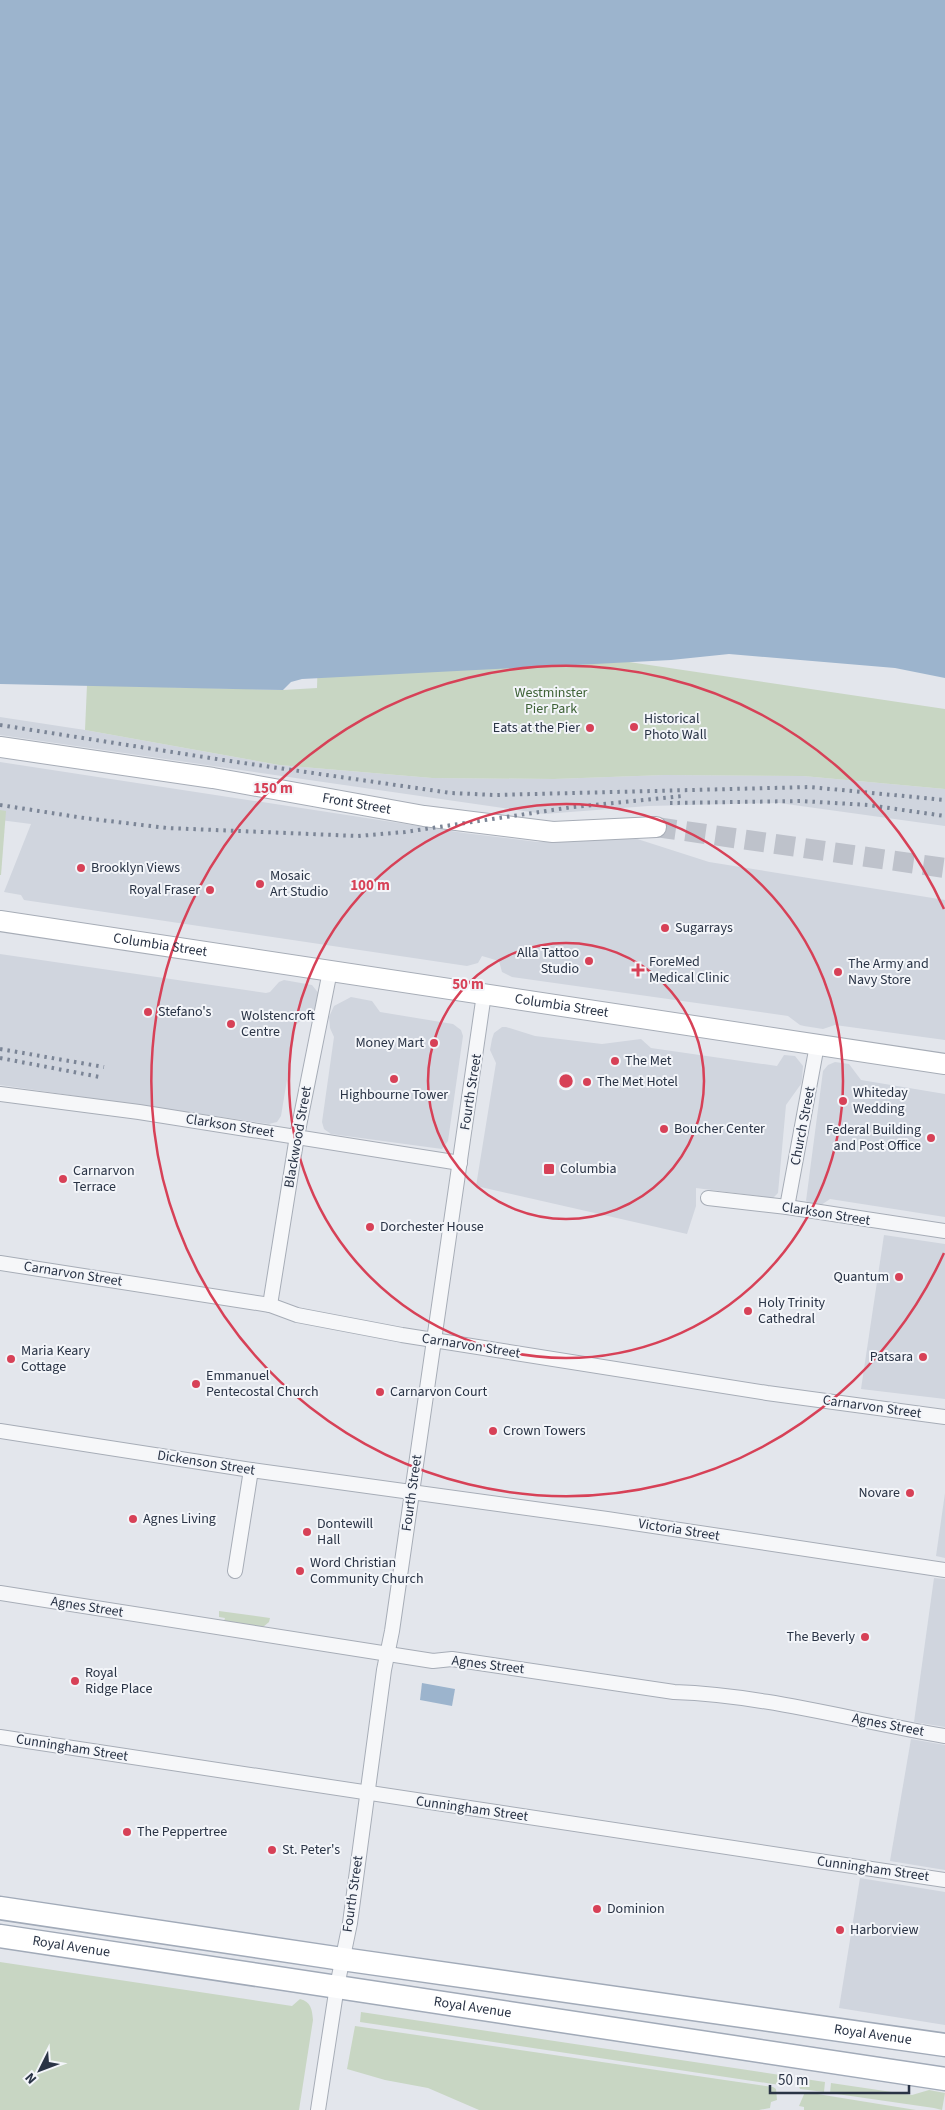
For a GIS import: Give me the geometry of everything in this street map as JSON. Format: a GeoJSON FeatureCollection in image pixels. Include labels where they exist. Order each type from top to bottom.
{"type":"FeatureCollection","features":[{"type":"Feature","properties":{"kind":"main road","name":"Royal Avenue"},"geometry":{"type":"LineString","coordinates":[[0,1908],[342,1959],[945,2044]]}},
{"type":"Feature","properties":{"kind":"main road","name":"Royal Avenue"},"geometry":{"type":"LineString","coordinates":[[0,1936],[945,2079]]}},
{"type":"Feature","properties":{"kind":"street","name":"Front Street"},"geometry":{"type":"LineString","coordinates":[[0,747],[213,778],[424,816],[553,832],[656,826]]}},
{"type":"Feature","properties":{"kind":"street","name":"Columbia Street"},"geometry":{"type":"LineString","coordinates":[[0,921],[945,1064]]}},
{"type":"Feature","properties":{"kind":"street","name":"Blackwood Street"},"geometry":{"type":"LineString","coordinates":[[270,1305],[297,1136],[330,971]]}},
{"type":"Feature","properties":{"kind":"street","name":"Fourth Street"},"geometry":{"type":"LineString","coordinates":[[318,2110],[337,1986],[350,1923],[387,1654],[392,1631],[484,994]]}},
{"type":"Feature","properties":{"kind":"street","name":"Church Street"},"geometry":{"type":"LineString","coordinates":[[787,1207],[817,1045]]}},
{"type":"Feature","properties":{"kind":"street","name":"Clarkson Street"},"geometry":{"type":"LineString","coordinates":[[0,1094],[139,1112],[460,1163]]}},
{"type":"Feature","properties":{"kind":"street","name":"Clarkson Street"},"geometry":{"type":"LineString","coordinates":[[708,1198],[787,1207],[945,1230]]}},
{"type":"Feature","properties":{"kind":"street","name":"Carnarvon Street"},"geometry":{"type":"LineString","coordinates":[[0,1263],[270,1305],[297,1315],[434,1340],[768,1393],[945,1417]]}},
{"type":"Feature","properties":{"kind":"street","name":"Dickenson Street"},"geometry":{"type":"LineString","coordinates":[[0,1431],[412,1493]]}},
{"type":"Feature","properties":{"kind":"street"},"geometry":{"type":"LineString","coordinates":[[235,1571],[251,1470]]}},
{"type":"Feature","properties":{"kind":"street","name":"Victoria Street"},"geometry":{"type":"LineString","coordinates":[[412,1493],[607,1519],[945,1570]]}},
{"type":"Feature","properties":{"kind":"street","name":"Agnes Street"},"geometry":{"type":"LineString","coordinates":[[0,1593],[433,1661],[452,1659],[674,1692],[708,1693],[870,1720],[945,1736]]}},
{"type":"Feature","properties":{"kind":"street","name":"Cunningham Street"},"geometry":{"type":"LineString","coordinates":[[0,1737],[945,1880]]}},
{"type":"Feature","properties":{"kind":"shaded area"},"geometry":{"type":"Polygon","coordinates":[[[0,717],[85,730],[279,765],[432,778],[554,779],[665,775],[803,776],[945,789],[945,826],[779,803],[648,806],[544,814],[0,735],[0,717]]]}},
{"type":"Feature","properties":{"kind":"shaded area"},"geometry":{"type":"Polygon","coordinates":[[[0,762],[464,833],[538,842],[584,841],[628,836],[709,862],[945,900],[945,1040],[835,1025],[823,1029],[800,1025],[788,1016],[512,977],[502,972],[499,961],[482,956],[478,963],[467,966],[24,900],[21,895],[4,892],[31,824],[0,820],[0,762]]]}},
{"type":"Feature","properties":{"kind":"shaded area"},"geometry":{"type":"Polygon","coordinates":[[[0,954],[266,993],[270,992],[279,982],[284,980],[312,985],[320,995],[315,1015],[302,1019],[296,1025],[281,1116],[277,1122],[269,1124],[0,1085],[0,954]]]}},
{"type":"Feature","properties":{"kind":"shaded area","name":"Highbourne Tower"},"geometry":{"type":"Polygon","coordinates":[[[351,997],[372,1001],[380,1012],[453,1024],[461,1030],[463,1036],[448,1141],[442,1149],[331,1134],[324,1129],[322,1122],[334,1037],[330,1028],[329,1017],[334,1006],[351,997]]]}},
{"type":"Feature","properties":{"kind":"shaded area"},"geometry":{"type":"Polygon","coordinates":[[[502,1027],[535,1036],[602,1044],[641,1039],[651,1048],[777,1066],[784,1055],[795,1056],[803,1066],[802,1079],[801,1084],[786,1105],[778,1193],[773,1198],[696,1188],[696,1206],[687,1234],[476,1186],[496,1063],[490,1050],[494,1033],[502,1027]]]}},
{"type":"Feature","properties":{"kind":"shaded area"},"geometry":{"type":"Polygon","coordinates":[[[835,1062],[849,1064],[861,1080],[945,1094],[945,1217],[830,1199],[821,1205],[806,1201],[823,1071],[828,1065],[835,1062]]]}},
{"type":"Feature","properties":{"kind":"shaded area"},"geometry":{"type":"Polygon","coordinates":[[[884,1235],[945,1244],[945,1399],[861,1389],[884,1235]]]}},
{"type":"Feature","properties":{"kind":"shaded area"},"geometry":{"type":"Polygon","coordinates":[[[945,1493],[945,1558],[936,1556],[945,1493]]]}},
{"type":"Feature","properties":{"kind":"shaded area"},"geometry":{"type":"Polygon","coordinates":[[[934,1578],[945,1579],[945,1727],[914,1722],[934,1578]]]}},
{"type":"Feature","properties":{"kind":"shaded area"},"geometry":{"type":"Polygon","coordinates":[[[911,1739],[945,1745],[945,1870],[890,1861],[911,1739]]]}},
{"type":"Feature","properties":{"kind":"shaded area"},"geometry":{"type":"Polygon","coordinates":[[[860,1878],[945,1892],[945,2025],[839,2008],[860,1878]]]}},
{"type":"Feature","properties":{"kind":"green space","name":"Westminster Pier Park"},"geometry":{"type":"Polygon","coordinates":[[[319,612],[629,662],[945,709],[945,789],[803,776],[665,775],[554,779],[432,778],[279,765],[85,730],[87,685],[283,690],[317,688],[319,612]]]}},
{"type":"Feature","properties":{"kind":"green space"},"geometry":{"type":"Polygon","coordinates":[[[0,810],[6,811],[1,875],[0,875],[0,810]]]}},
{"type":"Feature","properties":{"kind":"green space"},"geometry":{"type":"Polygon","coordinates":[[[219,1611],[270,1618],[269,1622],[263,1627],[224,1621],[225,1618],[219,1617],[219,1611]]]}},
{"type":"Feature","properties":{"kind":"green space"},"geometry":{"type":"Polygon","coordinates":[[[0,1962],[292,2006],[300,1999],[304,2000],[310,2006],[313,2020],[299,2110],[0,2110],[0,1962]]]}},
{"type":"Feature","properties":{"kind":"green space"},"geometry":{"type":"Polygon","coordinates":[[[361,2012],[787,2076],[782,2085],[773,2084],[360,2022],[361,2012]]]}},
{"type":"Feature","properties":{"kind":"green space"},"geometry":{"type":"Polygon","coordinates":[[[355,2026],[773,2087],[776,2089],[777,2100],[771,2102],[770,2108],[759,2110],[479,2110],[428,2088],[385,2080],[347,2069],[355,2026]]]}},
{"type":"Feature","properties":{"kind":"green space"},"geometry":{"type":"Polygon","coordinates":[[[798,2078],[825,2082],[824,2092],[800,2089],[797,2082],[798,2078]]]}},
{"type":"Feature","properties":{"kind":"green space"},"geometry":{"type":"Polygon","coordinates":[[[831,2083],[912,2095],[929,2090],[945,2093],[942,2110],[830,2093],[831,2083]]]}},
{"type":"Feature","properties":{"kind":"green space"},"geometry":{"type":"Polygon","coordinates":[[[805,2092],[916,2110],[804,2110],[804,2107],[799,2106],[805,2092]]]}},
{"type":"Feature","properties":{"kind":"water"},"geometry":{"type":"Polygon","coordinates":[[[0,0],[945,0],[945,678],[895,668],[729,654],[671,660],[302,679],[291,682],[283,690],[0,684],[0,0]]]}},
{"type":"Feature","properties":{"kind":"water"},"geometry":{"type":"Polygon","coordinates":[[[422,1683],[455,1689],[452,1706],[420,1700],[422,1683]]]}},
{"type":"Feature","properties":{"kind":"tunnel"},"geometry":{"type":"LineString","coordinates":[[656,827],[945,868]]}},
{"type":"Feature","properties":{"kind":"railway"},"geometry":{"type":"LineString","coordinates":[[0,725],[451,793],[495,795],[810,787],[945,800]]}},
{"type":"Feature","properties":{"kind":"railway"},"geometry":{"type":"LineString","coordinates":[[0,805],[167,828],[358,836],[405,832],[573,807],[682,796]]}},
{"type":"Feature","properties":{"kind":"railway"},"geometry":{"type":"LineString","coordinates":[[670,803],[801,801],[868,805],[945,816]]}},
{"type":"Feature","properties":{"kind":"railway"},"geometry":{"type":"LineString","coordinates":[[0,1049],[104,1067]]}},
{"type":"Feature","properties":{"kind":"railway"},"geometry":{"type":"LineString","coordinates":[[0,1058],[100,1077]]}},
{"type":"Feature","properties":{"kind":"place","name":"Historical Photo Wall"},"geometry":{"type":"Point","coordinates":[634,727]}},
{"type":"Feature","properties":{"kind":"place","name":"Eats at the Pier"},"geometry":{"type":"Point","coordinates":[590,728]}},
{"type":"Feature","properties":{"kind":"place","name":"Brooklyn Views"},"geometry":{"type":"Point","coordinates":[81,868]}},
{"type":"Feature","properties":{"kind":"place","name":"Mosaic Art Studio"},"geometry":{"type":"Point","coordinates":[260,884]}},
{"type":"Feature","properties":{"kind":"place","name":"Royal Fraser"},"geometry":{"type":"Point","coordinates":[210,890]}},
{"type":"Feature","properties":{"kind":"place","name":"Sugarrays"},"geometry":{"type":"Point","coordinates":[665,928]}},
{"type":"Feature","properties":{"kind":"place","name":"Alla Tattoo Studio"},"geometry":{"type":"Point","coordinates":[589,961]}},
{"type":"Feature","properties":{"kind":"place","name":"ForeMed Medical Clinic"},"geometry":{"type":"Point","coordinates":[638,970]}},
{"type":"Feature","properties":{"kind":"place","name":"The Army and Navy Store"},"geometry":{"type":"Point","coordinates":[838,972]}},
{"type":"Feature","properties":{"kind":"place","name":"Stefano's"},"geometry":{"type":"Point","coordinates":[148,1012]}},
{"type":"Feature","properties":{"kind":"place","name":"Wolstencroft Centre"},"geometry":{"type":"Point","coordinates":[231,1024]}},
{"type":"Feature","properties":{"kind":"place","name":"Money Mart"},"geometry":{"type":"Point","coordinates":[434,1043]}},
{"type":"Feature","properties":{"kind":"place","name":"The Met"},"geometry":{"type":"Point","coordinates":[615,1061]}},
{"type":"Feature","properties":{"kind":"place","name":"Highbourne Tower"},"geometry":{"type":"Point","coordinates":[394,1079]}},
{"type":"Feature","properties":{"kind":"place","name":"The Met Hotel"},"geometry":{"type":"Point","coordinates":[587,1082]}},
{"type":"Feature","properties":{"kind":"place","name":"Whiteday Wedding"},"geometry":{"type":"Point","coordinates":[843,1101]}},
{"type":"Feature","properties":{"kind":"place","name":"Boucher Center"},"geometry":{"type":"Point","coordinates":[664,1129]}},
{"type":"Feature","properties":{"kind":"place","name":"Federal Building and Post Office"},"geometry":{"type":"Point","coordinates":[931,1138]}},
{"type":"Feature","properties":{"kind":"place","name":"Columbia"},"geometry":{"type":"Point","coordinates":[549,1169]}},
{"type":"Feature","properties":{"kind":"place","name":"Carnarvon Terrace"},"geometry":{"type":"Point","coordinates":[63,1179]}},
{"type":"Feature","properties":{"kind":"place","name":"Dorchester House"},"geometry":{"type":"Point","coordinates":[370,1227]}},
{"type":"Feature","properties":{"kind":"place","name":"Quantum"},"geometry":{"type":"Point","coordinates":[899,1277]}},
{"type":"Feature","properties":{"kind":"place","name":"Holy Trinity Cathedral"},"geometry":{"type":"Point","coordinates":[748,1311]}},
{"type":"Feature","properties":{"kind":"place","name":"Patsara"},"geometry":{"type":"Point","coordinates":[923,1357]}},
{"type":"Feature","properties":{"kind":"place","name":"Maria Keary Cottage"},"geometry":{"type":"Point","coordinates":[11,1359]}},
{"type":"Feature","properties":{"kind":"place","name":"Emmanuel Pentecostal Church"},"geometry":{"type":"Point","coordinates":[196,1384]}},
{"type":"Feature","properties":{"kind":"place","name":"Carnarvon Court"},"geometry":{"type":"Point","coordinates":[380,1392]}},
{"type":"Feature","properties":{"kind":"place","name":"Crown Towers"},"geometry":{"type":"Point","coordinates":[493,1431]}},
{"type":"Feature","properties":{"kind":"place","name":"Novare"},"geometry":{"type":"Point","coordinates":[910,1493]}},
{"type":"Feature","properties":{"kind":"place","name":"Agnes Living"},"geometry":{"type":"Point","coordinates":[133,1519]}},
{"type":"Feature","properties":{"kind":"place","name":"Dontewill Hall"},"geometry":{"type":"Point","coordinates":[307,1532]}},
{"type":"Feature","properties":{"kind":"place","name":"Word Christian Community Church"},"geometry":{"type":"Point","coordinates":[300,1571]}},
{"type":"Feature","properties":{"kind":"place","name":"The Beverly"},"geometry":{"type":"Point","coordinates":[865,1637]}},
{"type":"Feature","properties":{"kind":"place","name":"Royal Ridge Place"},"geometry":{"type":"Point","coordinates":[75,1681]}},
{"type":"Feature","properties":{"kind":"place","name":"The Peppertree"},"geometry":{"type":"Point","coordinates":[127,1832]}},
{"type":"Feature","properties":{"kind":"place","name":"St. Peter's"},"geometry":{"type":"Point","coordinates":[272,1850]}},
{"type":"Feature","properties":{"kind":"place","name":"Dominion"},"geometry":{"type":"Point","coordinates":[597,1909]}},
{"type":"Feature","properties":{"kind":"place","name":"Harborview"},"geometry":{"type":"Point","coordinates":[840,1930]}}]}
